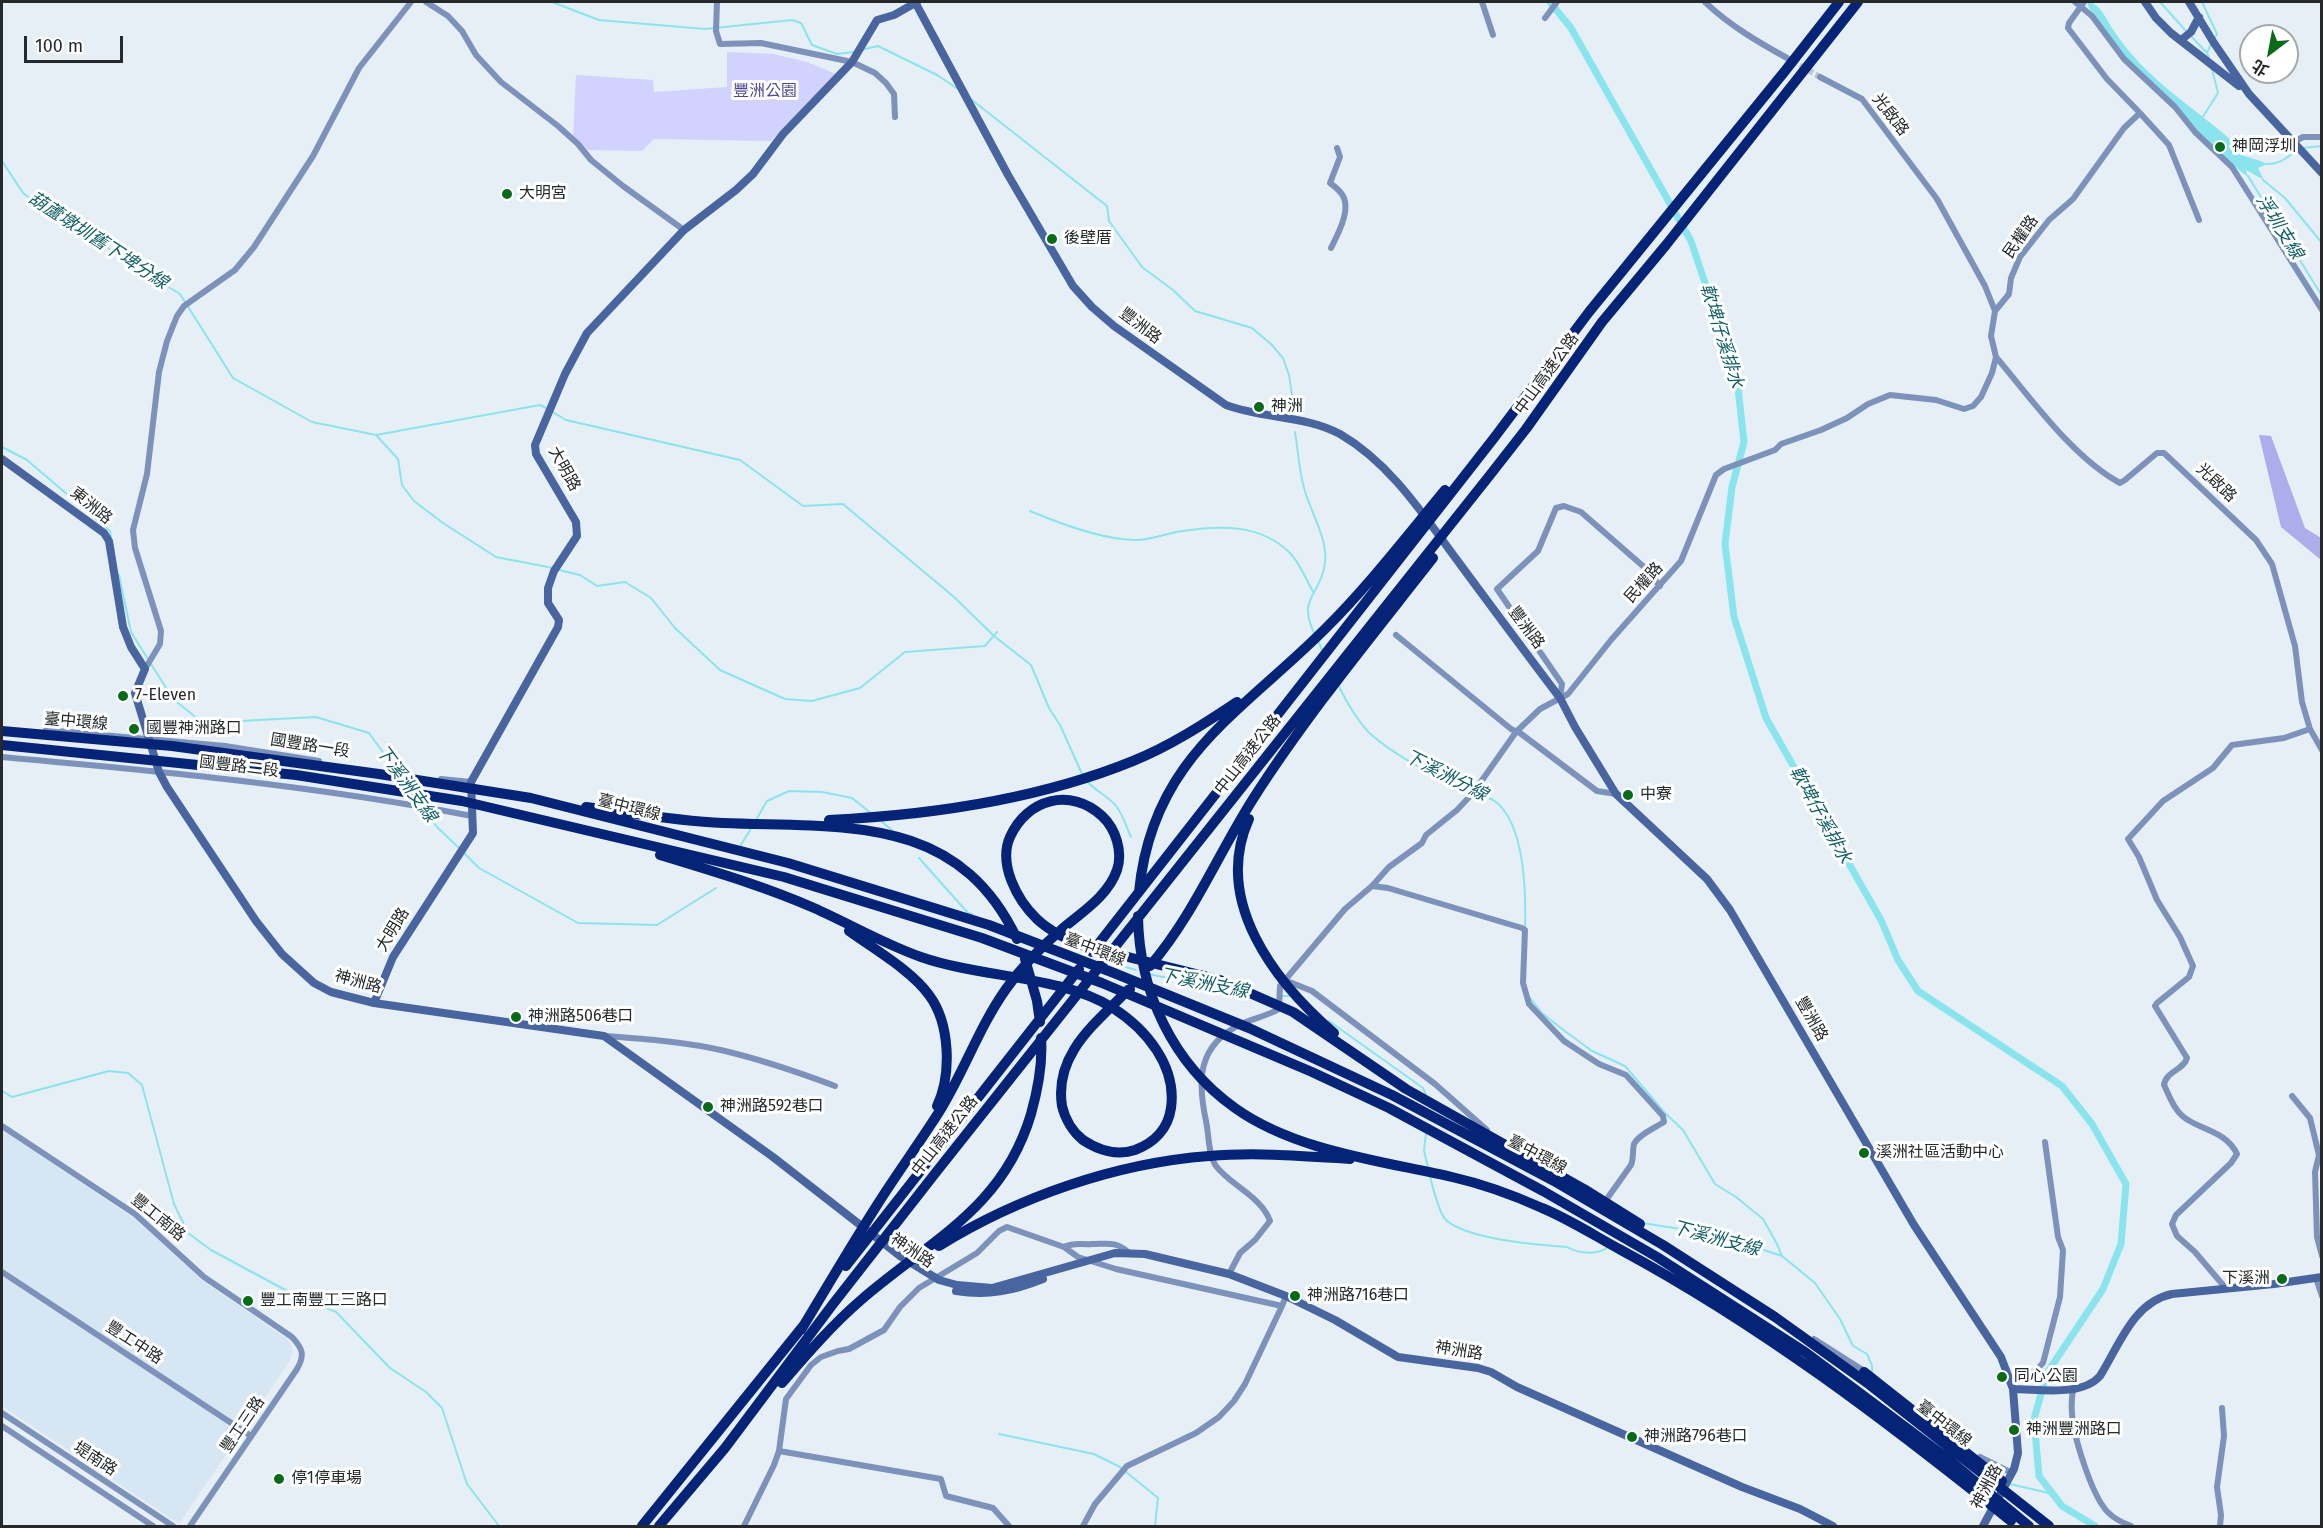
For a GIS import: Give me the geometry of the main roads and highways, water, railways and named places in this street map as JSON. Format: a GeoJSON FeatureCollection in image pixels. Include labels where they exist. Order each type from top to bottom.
{"type":"FeatureCollection","features":[{"type":"Feature","properties":{"kind":"highway","name":"中山高速公路"},"geometry":{"type":"LineString","coordinates":[[642,1527],[744,1397],[801,1330],[846,1267],[969,1107],[1333,646],[1588,312],[1839,2]]}},
{"type":"Feature","properties":{"kind":"highway","name":"中山高速公路"},"geometry":{"type":"LineString","coordinates":[[659,1527],[725,1448],[944,1162],[1327,687],[1526,429],[1602,322],[1701,202],[1858,2]]}},
{"type":"Feature","properties":{"kind":"highway"},"geometry":{"type":"LineString","coordinates":[[749,824],[896,816],[1038,792],[1084,780],[1135,760],[1216,722],[1297,656],[1325,629],[1360,593],[1451,483],[1494,438]]}},
{"type":"Feature","properties":{"kind":"highway"},"geometry":{"type":"LineString","coordinates":[[535,818],[755,884],[815,908],[889,945],[922,957],[962,969],[1059,986],[1094,998],[1114,1009],[1136,1027],[1155,1048],[1166,1065],[1171,1081],[1170,1113],[1158,1136],[1147,1145],[1132,1151],[1117,1153],[1098,1149],[1082,1139],[1069,1125],[1063,1111],[1060,1094],[1065,1063],[1081,1039],[1128,990],[1162,952],[1191,908],[1252,800],[1327,687]]}},
{"type":"Feature","properties":{"kind":"highway"},"geometry":{"type":"LineString","coordinates":[[1216,722],[1175,781],[1155,823],[1144,858],[1138,903],[1141,957],[1151,998],[1161,1022],[1198,1075],[1236,1108],[1279,1133],[1334,1150],[1456,1178],[1504,1192],[1545,1209],[1655,1268],[1752,1327],[1862,1404],[2018,1527]]}},
{"type":"Feature","properties":{"kind":"highway","name":"臺中環線"},"geometry":{"type":"LineString","coordinates":[[2,729],[172,746],[379,774],[531,798],[788,863],[989,925],[1114,973],[1249,1028],[1392,1095],[1554,1181],[1663,1245],[1775,1317],[1870,1385],[2046,1524]]}},
{"type":"Feature","properties":{"kind":"highway","name":"臺中環線"},"geometry":{"type":"LineString","coordinates":[[2,745],[296,775],[462,801],[784,877],[982,938],[1102,982],[1379,1103],[1543,1191],[1657,1257],[1805,1352],[1948,1459],[2029,1527]]}},
{"type":"Feature","properties":{"kind":"highway"},"geometry":{"type":"LineString","coordinates":[[1270,774],[1244,830],[1238,873],[1244,911],[1256,941],[1301,1004],[1376,1068]]}},
{"type":"Feature","properties":{"kind":"highway"},"geometry":{"type":"LineString","coordinates":[[531,798],[709,822],[839,826],[873,830],[919,843],[934,850],[973,876],[999,906],[1021,950],[1037,1001],[1042,1056],[1040,1079],[1029,1120],[1016,1153],[995,1187],[971,1213],[861,1300],[816,1344],[725,1448]]}},
{"type":"Feature","properties":{"kind":"highway"},"geometry":{"type":"LineString","coordinates":[[801,1330],[878,1203],[940,1111],[994,1005],[1021,969],[1102,894],[1117,870],[1119,858],[1115,834],[1108,821],[1084,804],[1070,800],[1059,800],[1035,807],[1024,814],[1008,840],[1007,870],[1021,900],[1037,919],[1070,940],[1088,947],[1220,980],[1293,1012],[1442,1111],[1584,1189],[1781,1314],[1879,1383],[1985,1465],[2046,1524]]}},
{"type":"Feature","properties":{"kind":"highway"},"geometry":{"type":"LineString","coordinates":[[755,884],[844,928],[901,968],[930,995],[943,1027],[948,1051],[946,1074],[939,1101],[924,1133]]}},
{"type":"Feature","properties":{"kind":"highway"},"geometry":{"type":"LineString","coordinates":[[889,1278],[979,1224],[1056,1191],[1104,1175],[1158,1163],[1209,1156],[1314,1156],[1395,1165]]}},
{"type":"Feature","properties":{"kind":"waterway"},"geometry":{"type":"LineString","coordinates":[[552,2],[599,20],[705,29],[792,20],[801,23],[812,45],[837,54],[853,52]]}},
{"type":"Feature","properties":{"kind":"waterway","name":"軟埤仔溪排水"},"geometry":{"type":"LineString","coordinates":[[1550,2],[1571,28],[1691,241],[1737,379],[1744,442],[1732,487],[1725,544],[1734,617],[1766,718],[1881,920],[1898,960],[1918,991],[2062,1086],[2092,1124],[2126,1184],[2121,1244],[2103,1289],[2047,1373],[2034,1419],[2039,1476],[2062,1506],[2095,1526]]}},
{"type":"Feature","properties":{"kind":"waterway"},"geometry":{"type":"LineString","coordinates":[[2160,2],[2186,31]]}},
{"type":"Feature","properties":{"kind":"waterway"},"geometry":{"type":"LineString","coordinates":[[2202,2],[2217,34],[2214,39]]}},
{"type":"Feature","properties":{"kind":"waterway"},"geometry":{"type":"LineString","coordinates":[[2190,35],[2207,53]]}},
{"type":"Feature","properties":{"kind":"waterway"},"geometry":{"type":"LineString","coordinates":[[2209,58],[2207,53],[2211,44]]}},
{"type":"Feature","properties":{"kind":"waterway"},"geometry":{"type":"LineString","coordinates":[[861,50],[878,46],[937,75],[958,89]]}},
{"type":"Feature","properties":{"kind":"waterway"},"geometry":{"type":"LineString","coordinates":[[2202,118],[2218,93],[2212,69]]}},
{"type":"Feature","properties":{"kind":"waterway","name":"下溪洲分線"},"geometry":{"type":"LineString","coordinates":[[972,100],[1107,206],[1109,221],[1142,267],[1173,290],[1195,311],[1252,328],[1271,344],[1283,358],[1289,375],[1294,409]]}},
{"type":"Feature","properties":{"kind":"waterway"},"geometry":{"type":"LineString","coordinates":[[2302,148],[2322,146]]}},
{"type":"Feature","properties":{"kind":"waterway"},"geometry":{"type":"LineString","coordinates":[[2265,164],[2278,162],[2298,150]]}},
{"type":"Feature","properties":{"kind":"waterway","name":"葫蘆墩圳舊下埤分線"},"geometry":{"type":"LineString","coordinates":[[2,161],[23,193],[54,216],[87,232],[128,263],[180,294],[233,378],[312,422],[376,435],[398,459],[402,485],[414,501],[443,523],[496,557],[553,568]]}},
{"type":"Feature","properties":{"kind":"waterway","name":"浮圳支線"},"geometry":{"type":"LineString","coordinates":[[2248,176],[2322,296]]}},
{"type":"Feature","properties":{"kind":"waterway"},"geometry":{"type":"LineString","coordinates":[[2263,180],[2285,198],[2322,243]]}},
{"type":"Feature","properties":{"kind":"waterway"},"geometry":{"type":"LineString","coordinates":[[376,435],[540,405],[546,408]]}},
{"type":"Feature","properties":{"kind":"waterway"},"geometry":{"type":"LineString","coordinates":[[551,411],[566,420],[740,460],[803,506],[843,504],[954,597],[994,636],[1031,665],[1049,708],[1060,725],[1083,776]]}},
{"type":"Feature","properties":{"kind":"waterway","name":"下溪洲分線"},"geometry":{"type":"LineString","coordinates":[[1295,432],[1302,481],[1321,534],[1325,554],[1323,574],[1309,603],[1309,621],[1314,633]]}},
{"type":"Feature","properties":{"kind":"waterway","name":"下溪洲支線"},"geometry":{"type":"LineString","coordinates":[[2,447],[27,460],[110,531],[111,537]]}},
{"type":"Feature","properties":{"kind":"waterway"},"geometry":{"type":"LineString","coordinates":[[1030,511],[1082,530],[1123,539],[1142,540],[1176,532],[1211,528],[1253,532],[1279,543],[1290,553],[1314,593]]}},
{"type":"Feature","properties":{"kind":"waterway","name":"葫蘆墩圳舊下埤分線"},"geometry":{"type":"LineString","coordinates":[[559,570],[580,575],[597,586],[625,582],[651,598],[675,628],[720,670],[785,699],[812,701],[860,688],[905,652],[985,646],[997,632]]}},
{"type":"Feature","properties":{"kind":"waterway","name":"下溪洲支線"},"geometry":{"type":"LineString","coordinates":[[119,575],[131,632],[148,659]]}},
{"type":"Feature","properties":{"kind":"waterway","name":"下溪洲分線"},"geometry":{"type":"LineString","coordinates":[[1318,641],[1323,652]]}},
{"type":"Feature","properties":{"kind":"waterway","name":"下溪洲支線"},"geometry":{"type":"LineString","coordinates":[[151,664],[173,699],[203,723],[316,717],[369,733],[398,773]]}},
{"type":"Feature","properties":{"kind":"waterway","name":"下溪洲分線"},"geometry":{"type":"LineString","coordinates":[[1338,684],[1359,720],[1369,733],[1383,744],[1433,774],[1492,799],[1506,813],[1513,827],[1522,861],[1525,929]]}},
{"type":"Feature","properties":{"kind":"waterway"},"geometry":{"type":"LineString","coordinates":[[1086,780],[1116,806],[1131,837]]}},
{"type":"Feature","properties":{"kind":"waterway","name":"下溪洲支線"},"geometry":{"type":"LineString","coordinates":[[756,820],[767,801],[789,791],[822,792],[852,798],[872,814]]}},
{"type":"Feature","properties":{"kind":"waterway","name":"下溪洲支線"},"geometry":{"type":"LineString","coordinates":[[424,809],[437,827],[460,849]]}},
{"type":"Feature","properties":{"kind":"waterway","name":"下溪洲支線"},"geometry":{"type":"LineString","coordinates":[[881,821],[893,831]]}},
{"type":"Feature","properties":{"kind":"waterway","name":"下溪洲支線"},"geometry":{"type":"LineString","coordinates":[[739,848],[752,827]]}},
{"type":"Feature","properties":{"kind":"waterway","name":"下溪洲支線"},"geometry":{"type":"LineString","coordinates":[[464,853],[479,868],[578,923],[657,925],[716,888]]}},
{"type":"Feature","properties":{"kind":"waterway","name":"下溪洲支線"},"geometry":{"type":"LineString","coordinates":[[919,858],[968,913],[972,914]]}},
{"type":"Feature","properties":{"kind":"waterway","name":"下溪洲支線"},"geometry":{"type":"LineString","coordinates":[[1109,962],[1136,970]]}},
{"type":"Feature","properties":{"kind":"waterway","name":"下溪洲支線"},"geometry":{"type":"LineString","coordinates":[[1149,974],[1237,993]]}},
{"type":"Feature","properties":{"kind":"waterway","name":"下溪洲支線"},"geometry":{"type":"LineString","coordinates":[[1280,996],[1292,996]]}},
{"type":"Feature","properties":{"kind":"waterway","name":"下溪洲分線"},"geometry":{"type":"LineString","coordinates":[[1530,998],[1542,1013],[1592,1051],[1625,1066],[1665,1113],[1683,1130],[1715,1184],[1736,1197],[1763,1219],[1782,1256]]}},
{"type":"Feature","properties":{"kind":"waterway","name":"下溪洲支線"},"geometry":{"type":"LineString","coordinates":[[1329,1021],[1423,1088],[1426,1095]]}},
{"type":"Feature","properties":{"kind":"waterway"},"geometry":{"type":"LineString","coordinates":[[2,1091],[12,1097],[109,1071],[128,1073],[142,1085],[174,1204],[188,1233],[211,1250],[289,1292],[336,1312],[390,1368],[426,1392],[442,1408],[467,1484],[499,1526]]}},
{"type":"Feature","properties":{"kind":"waterway","name":"下溪洲支線"},"geometry":{"type":"LineString","coordinates":[[1426,1133],[1424,1150],[1428,1168]]}},
{"type":"Feature","properties":{"kind":"waterway","name":"下溪洲支線"},"geometry":{"type":"LineString","coordinates":[[1430,1177],[1443,1217],[1456,1227],[1504,1240],[1567,1247],[1583,1252],[1594,1252],[1608,1247]]}},
{"type":"Feature","properties":{"kind":"waterway","name":"下溪洲分線"},"geometry":{"type":"LineString","coordinates":[[1642,1223],[1700,1232],[1744,1248],[1764,1250],[1782,1256],[1815,1283],[1840,1319],[1853,1346],[1867,1354],[1872,1373]]}},
{"type":"Feature","properties":{"kind":"waterway"},"geometry":{"type":"LineString","coordinates":[[999,1434],[1094,1454],[1120,1467],[1158,1498],[1155,1526]]}},
{"type":"Feature","properties":{"kind":"waterway","name":"下溪洲支線"},"geometry":{"type":"LineString","coordinates":[[2010,1484],[2053,1494]]}},
{"type":"Feature","properties":{"kind":"tunnel"},"geometry":{"type":"LineString","coordinates":[[1792,61],[1820,77]]}},
{"type":"Feature","properties":{"kind":"place","name":"神岡浮圳"},"geometry":{"type":"Point","coordinates":[2220,147]}},
{"type":"Feature","properties":{"kind":"place","name":"大明宮"},"geometry":{"type":"Point","coordinates":[507,194]}},
{"type":"Feature","properties":{"kind":"place","name":"後壁厝"},"geometry":{"type":"Point","coordinates":[1052,239]}},
{"type":"Feature","properties":{"kind":"place","name":"神洲"},"geometry":{"type":"Point","coordinates":[1259,407]}},
{"type":"Feature","properties":{"kind":"place","name":"7-Eleven"},"geometry":{"type":"Point","coordinates":[123,696]}},
{"type":"Feature","properties":{"kind":"place","name":"國豐神洲路口"},"geometry":{"type":"Point","coordinates":[134,729]}},
{"type":"Feature","properties":{"kind":"place","name":"中寮"},"geometry":{"type":"Point","coordinates":[1628,795]}},
{"type":"Feature","properties":{"kind":"place","name":"神洲路506巷口"},"geometry":{"type":"Point","coordinates":[516,1017]}},
{"type":"Feature","properties":{"kind":"place","name":"神洲路592巷口"},"geometry":{"type":"Point","coordinates":[708,1107]}},
{"type":"Feature","properties":{"kind":"place","name":"溪洲社區活動中心"},"geometry":{"type":"Point","coordinates":[1864,1153]}},
{"type":"Feature","properties":{"kind":"place","name":"下溪洲"},"geometry":{"type":"Point","coordinates":[2282,1279]}},
{"type":"Feature","properties":{"kind":"place","name":"神洲路716巷口"},"geometry":{"type":"Point","coordinates":[1295,1296]}},
{"type":"Feature","properties":{"kind":"place","name":"豐工南豐工三路口"},"geometry":{"type":"Point","coordinates":[248,1301]}},
{"type":"Feature","properties":{"kind":"place","name":"同心公園"},"geometry":{"type":"Point","coordinates":[2002,1377]}},
{"type":"Feature","properties":{"kind":"place","name":"神洲豐洲路口"},"geometry":{"type":"Point","coordinates":[2014,1430]}},
{"type":"Feature","properties":{"kind":"place","name":"神洲路796巷口"},"geometry":{"type":"Point","coordinates":[1632,1437]}},
{"type":"Feature","properties":{"kind":"place","name":"停1停車場"},"geometry":{"type":"Point","coordinates":[279,1479]}},
{"type":"Feature","properties":{"kind":"park label","name":"豐洲公園"},"geometry":{"type":"Point","coordinates":[765,92]}}]}
